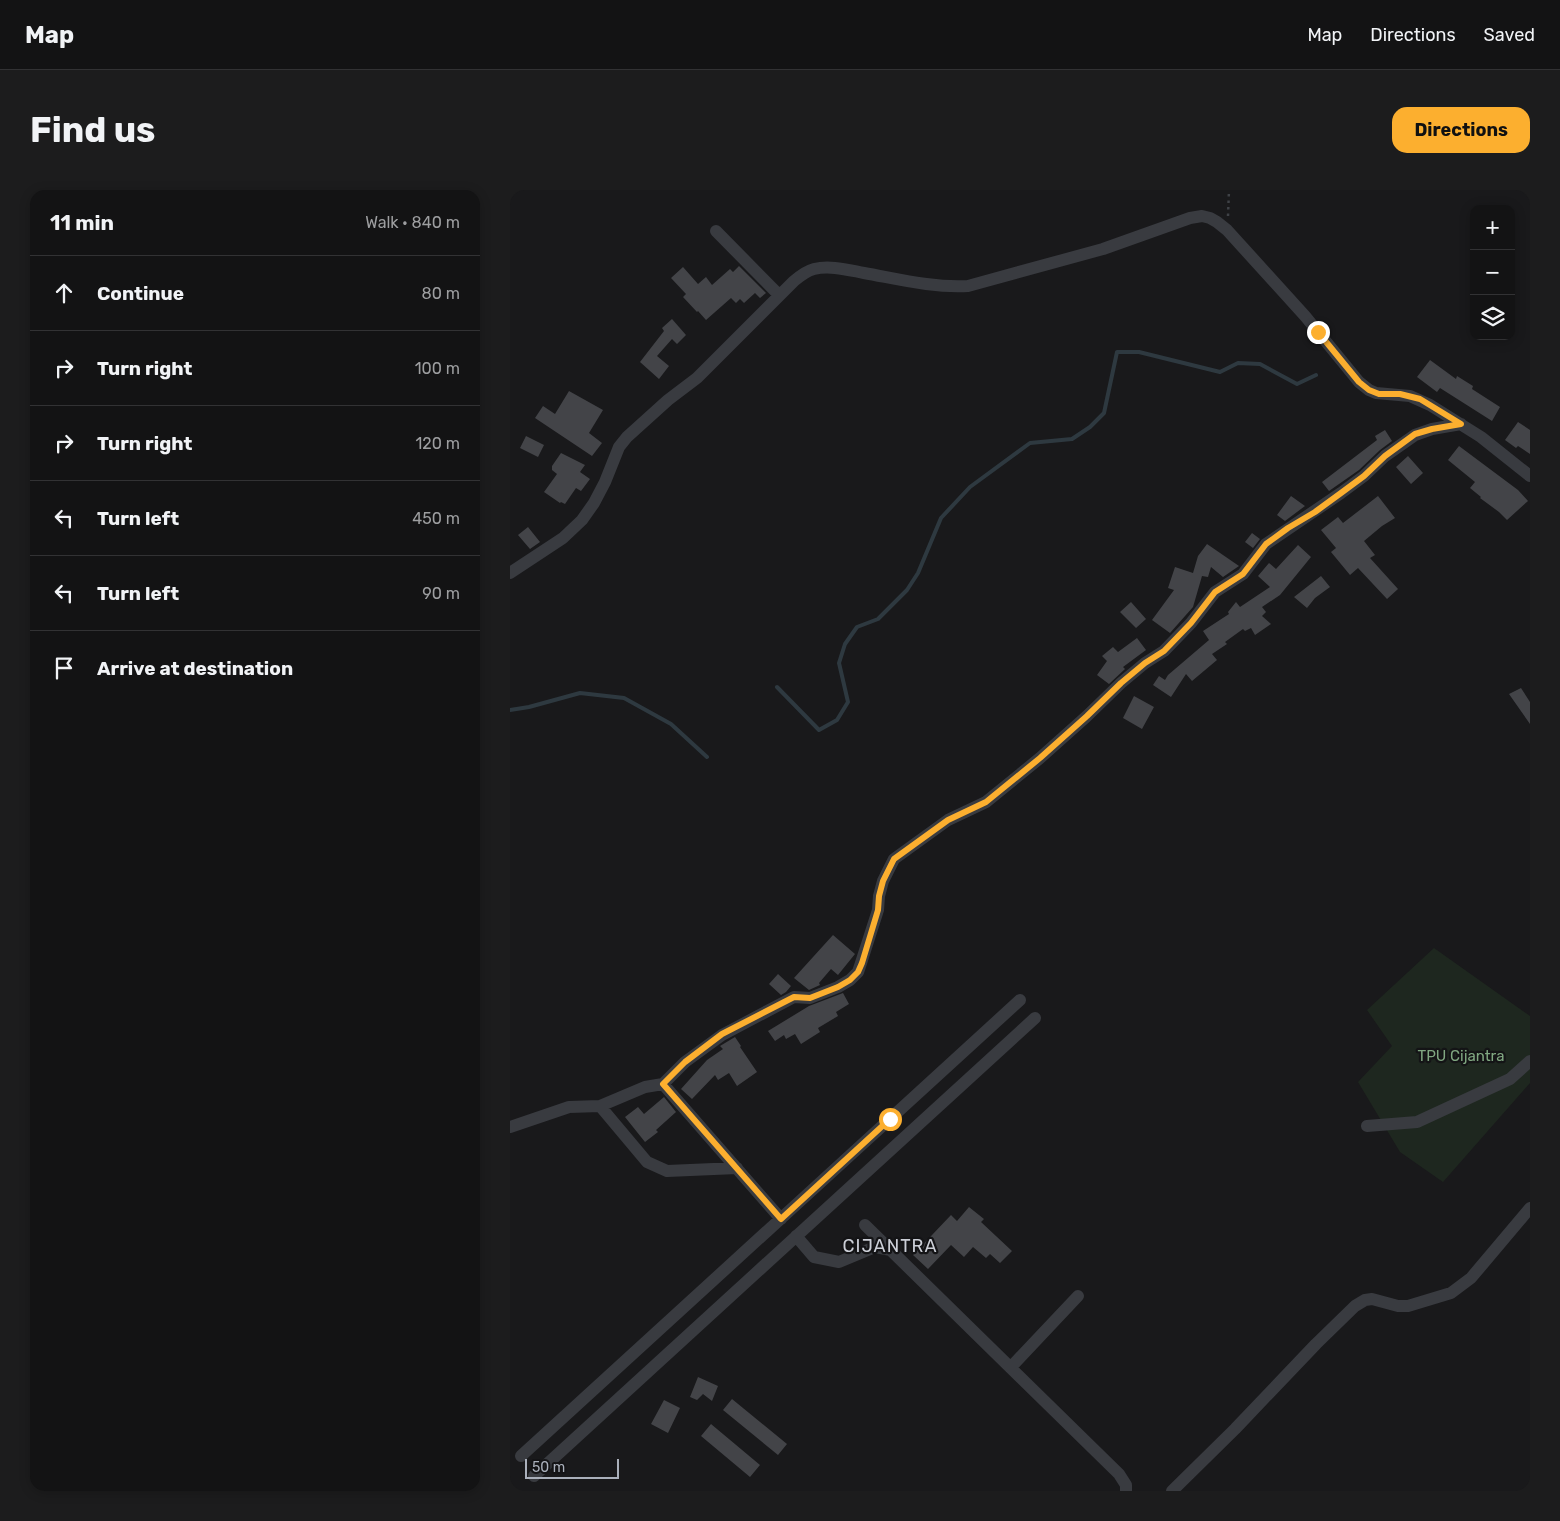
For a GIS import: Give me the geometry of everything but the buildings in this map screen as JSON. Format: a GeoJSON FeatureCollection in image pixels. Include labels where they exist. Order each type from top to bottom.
{"type":"FeatureCollection","features":[{"type":"Feature","properties":{"kind":"street"},"geometry":{"type":"LineString","coordinates":[[510,573],[563,538],[582,520],[594,503],[619,447],[627,437],[668,400],[697,378],[794,281],[813,269],[838,268],[925,284],[953,287],[968,286],[1103,249],[1190,218],[1202,216],[1210,218],[1227,230],[1300,310],[1359,382],[1369,390],[1379,394],[1400,394],[1420,399],[1480,437],[1530,476]]}},
{"type":"Feature","properties":{"kind":"street"},"geometry":{"type":"LineString","coordinates":[[716,231],[779,295]]}},
{"type":"Feature","properties":{"kind":"street"},"geometry":{"type":"LineString","coordinates":[[510,1127],[569,1107],[600,1106],[645,1087],[663,1084],[685,1062],[722,1034],[794,997],[810,998],[850,980],[858,972],[862,963],[878,910],[883,881],[894,859],[948,820],[986,802],[1040,758],[1121,683],[1145,663],[1164,651],[1191,623],[1215,592],[1243,574],[1266,544],[1341,493],[1364,476],[1385,456],[1415,434],[1461,424]]}},
{"type":"Feature","properties":{"kind":"street"},"geometry":{"type":"LineString","coordinates":[[521,1456],[1020,1000]]}},
{"type":"Feature","properties":{"kind":"street"},"geometry":{"type":"LineString","coordinates":[[534,1476],[1035,1018]]}},
{"type":"Feature","properties":{"kind":"street"},"geometry":{"type":"LineString","coordinates":[[1367,1126],[1417,1122],[1510,1079],[1530,1061]]}},
{"type":"Feature","properties":{"kind":"street"},"geometry":{"type":"LineString","coordinates":[[663,1084],[781,1219]]}},
{"type":"Feature","properties":{"kind":"street"},"geometry":{"type":"LineString","coordinates":[[600,1106],[646,1162],[667,1171],[737,1168]]}},
{"type":"Feature","properties":{"kind":"street"},"geometry":{"type":"LineString","coordinates":[[890,1119],[906,1136]]}},
{"type":"Feature","properties":{"kind":"street"},"geometry":{"type":"LineString","coordinates":[[1172,1491],[1355,1306],[1365,1300],[1372,1299],[1398,1306],[1408,1306],[1451,1293],[1471,1278],[1530,1208]]}},
{"type":"Feature","properties":{"kind":"street"},"geometry":{"type":"LineString","coordinates":[[865,1225],[1119,1474],[1126,1485],[1126,1491]]}},
{"type":"Feature","properties":{"kind":"street"},"geometry":{"type":"LineString","coordinates":[[796,1236],[814,1258],[839,1262],[876,1247],[891,1250]]}},
{"type":"Feature","properties":{"kind":"street"},"geometry":{"type":"LineString","coordinates":[[712,1282],[728,1298]]}},
{"type":"Feature","properties":{"kind":"street"},"geometry":{"type":"LineString","coordinates":[[1011,1367],[1078,1296]]}},
{"type":"Feature","properties":{"kind":"path"},"geometry":{"type":"LineString","coordinates":[[1227,230],[1229,190]]}},
{"type":"Feature","properties":{"kind":"green space","name":"TPU Cijantra"},"geometry":{"type":"Polygon","coordinates":[[[1434,948],[1530,1016],[1530,1083],[1443,1182],[1400,1152],[1358,1082],[1392,1046],[1367,1010],[1434,948]]]}},
{"type":"Feature","properties":{"kind":"waterway"},"geometry":{"type":"LineString","coordinates":[[777,687],[819,730],[837,720],[848,702],[839,663],[845,644],[857,627],[878,619],[907,590],[918,573],[941,518],[970,487],[1030,443],[1072,439],[1090,427],[1104,413],[1117,352],[1139,352],[1220,372],[1238,363],[1260,364],[1297,384],[1316,375]]}},
{"type":"Feature","properties":{"kind":"waterway"},"geometry":{"type":"LineString","coordinates":[[510,710],[529,707],[580,693],[624,698],[671,724],[707,757]]}},
{"type":"Feature","properties":{"kind":"district","name":"CIJANTRA"},"geometry":{"type":"Point","coordinates":[890,1246]}},
{"type":"Feature","properties":{"kind":"route"},"geometry":{"type":"LineString","coordinates":[[890,1119],[781,1219],[663,1084],[685,1062],[722,1034],[794,997],[810,998],[850,980],[858,972],[862,963],[878,910],[883,881],[894,859],[948,820],[986,802],[1040,758],[1121,683],[1145,663],[1164,651],[1191,623],[1215,592],[1243,574],[1266,544],[1341,493],[1364,476],[1385,456],[1415,434],[1461,424],[1420,399],[1400,394],[1379,394],[1369,390],[1359,382],[1318,332]]}}]}
